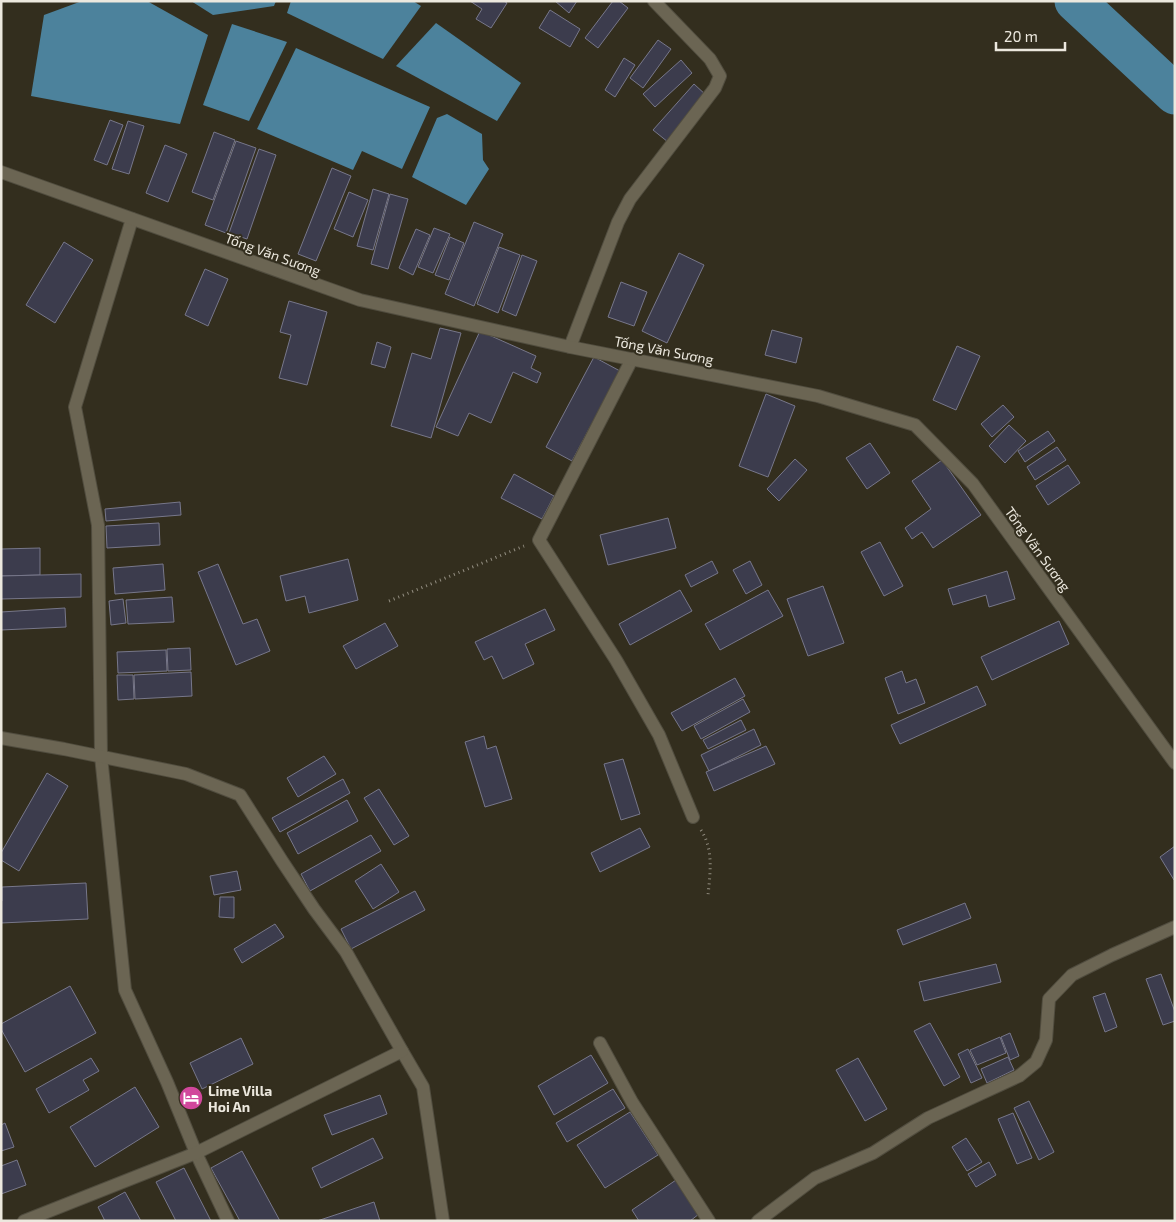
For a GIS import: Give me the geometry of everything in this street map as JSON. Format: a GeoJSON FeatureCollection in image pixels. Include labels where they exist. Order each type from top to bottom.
{"type":"FeatureCollection","features":[{"type":"Feature","properties":{"kind":"street"},"geometry":{"type":"LineString","coordinates":[[570,347],[618,222],[630,199],[715,88],[720,76],[710,59],[654,1]]}},
{"type":"Feature","properties":{"kind":"street","name":"Tống Văn Sương"},"geometry":{"type":"LineString","coordinates":[[1,172],[360,300],[570,347],[818,396],[915,425],[973,484],[1175,763]]}},
{"type":"Feature","properties":{"kind":"street"},"geometry":{"type":"LineString","coordinates":[[132,219],[75,407],[98,525],[101,756],[125,990],[167,1082],[196,1153],[228,1221]]}},
{"type":"Feature","properties":{"kind":"street"},"geometry":{"type":"LineString","coordinates":[[632,359],[539,540],[616,660],[659,735],[693,817]]}},
{"type":"Feature","properties":{"kind":"street"},"geometry":{"type":"LineString","coordinates":[[1,738],[186,774],[240,795],[314,909],[346,952],[423,1087],[443,1221]]}},
{"type":"Feature","properties":{"kind":"street"},"geometry":{"type":"LineString","coordinates":[[758,1221],[815,1178],[873,1153],[928,1118],[1019,1076],[1036,1062],[1046,1040],[1049,999],[1072,974],[1175,926]]}},
{"type":"Feature","properties":{"kind":"street"},"geometry":{"type":"LineString","coordinates":[[600,1042],[632,1102],[709,1221]]}},
{"type":"Feature","properties":{"kind":"street"},"geometry":{"type":"LineString","coordinates":[[24,1221],[196,1153],[402,1052]]}},
{"type":"Feature","properties":{"kind":"path"},"geometry":{"type":"LineString","coordinates":[[389,601],[539,540]]}},
{"type":"Feature","properties":{"kind":"path"},"geometry":{"type":"LineString","coordinates":[[693,817],[707,839],[711,864],[708,896]]}},
{"type":"Feature","properties":{"kind":"water"},"geometry":{"type":"Polygon","coordinates":[[[82,1],[147,1],[208,35],[180,124],[31,96],[44,15],[82,1]]]}},
{"type":"Feature","properties":{"kind":"water"},"geometry":{"type":"Polygon","coordinates":[[[191,1],[276,1],[274,6],[213,15],[191,1]]]}},
{"type":"Feature","properties":{"kind":"water"},"geometry":{"type":"Polygon","coordinates":[[[291,1],[413,1],[421,6],[383,59],[287,13],[291,1]]]}},
{"type":"Feature","properties":{"kind":"water"},"geometry":{"type":"Polygon","coordinates":[[[436,23],[521,83],[497,121],[396,66],[436,23]]]}},
{"type":"Feature","properties":{"kind":"water"},"geometry":{"type":"Polygon","coordinates":[[[232,24],[287,42],[249,121],[203,105],[232,24]]]}},
{"type":"Feature","properties":{"kind":"water"},"geometry":{"type":"Polygon","coordinates":[[[296,48],[430,107],[402,169],[362,151],[353,170],[257,129],[296,48]]]}},
{"type":"Feature","properties":{"kind":"water"},"geometry":{"type":"Polygon","coordinates":[[[447,114],[482,134],[483,160],[489,169],[466,205],[412,177],[437,118],[447,114]]]}},
{"type":"Feature","properties":{"kind":"building"},"geometry":{"type":"Polygon","coordinates":[[[470,1],[504,1],[507,3],[491,28],[476,19],[482,9],[470,1]]]}},
{"type":"Feature","properties":{"kind":"building"},"geometry":{"type":"Polygon","coordinates":[[[555,1],[577,1],[569,13],[555,1]]]}},
{"type":"Feature","properties":{"kind":"building"},"geometry":{"type":"Polygon","coordinates":[[[613,1],[619,1],[628,8],[598,48],[585,38],[613,1]]]}},
{"type":"Feature","properties":{"kind":"building"},"geometry":{"type":"Polygon","coordinates":[[[550,10],[580,29],[570,47],[539,28],[550,10]]]}},
{"type":"Feature","properties":{"kind":"building"},"geometry":{"type":"Polygon","coordinates":[[[658,40],[671,49],[643,88],[630,78],[658,40]]]}},
{"type":"Feature","properties":{"kind":"building"},"geometry":{"type":"Polygon","coordinates":[[[624,58],[635,65],[615,97],[605,90],[624,58]]]}},
{"type":"Feature","properties":{"kind":"building"},"geometry":{"type":"Polygon","coordinates":[[[681,60],[692,73],[655,107],[643,94],[681,60]]]}},
{"type":"Feature","properties":{"kind":"building"},"geometry":{"type":"Polygon","coordinates":[[[694,84],[707,96],[668,142],[653,130],[694,84]]]}},
{"type":"Feature","properties":{"kind":"building"},"geometry":{"type":"Polygon","coordinates":[[[110,120],[123,125],[107,165],[94,160],[110,120]]]}},
{"type":"Feature","properties":{"kind":"building"},"geometry":{"type":"Polygon","coordinates":[[[128,121],[144,126],[129,174],[112,169],[128,121]]]}},
{"type":"Feature","properties":{"kind":"building"},"geometry":{"type":"Polygon","coordinates":[[[214,132],[235,140],[213,200],[192,192],[214,132]]]}},
{"type":"Feature","properties":{"kind":"building"},"geometry":{"type":"Polygon","coordinates":[[[236,141],[256,148],[226,233],[205,225],[236,141]]]}},
{"type":"Feature","properties":{"kind":"building"},"geometry":{"type":"Polygon","coordinates":[[[165,145],[187,154],[168,202],[146,193],[165,145]]]}},
{"type":"Feature","properties":{"kind":"building"},"geometry":{"type":"Polygon","coordinates":[[[259,149],[276,155],[247,239],[229,233],[259,149]]]}},
{"type":"Feature","properties":{"kind":"building"},"geometry":{"type":"Polygon","coordinates":[[[332,168],[351,176],[316,261],[298,254],[332,168]]]}},
{"type":"Feature","properties":{"kind":"building"},"geometry":{"type":"Polygon","coordinates":[[[373,189],[389,194],[373,250],[357,246],[373,189]]]}},
{"type":"Feature","properties":{"kind":"building"},"geometry":{"type":"Polygon","coordinates":[[[349,192],[368,200],[353,237],[334,229],[349,192]]]}},
{"type":"Feature","properties":{"kind":"building"},"geometry":{"type":"Polygon","coordinates":[[[390,194],[408,199],[388,269],[371,264],[390,194]]]}},
{"type":"Feature","properties":{"kind":"building"},"geometry":{"type":"Polygon","coordinates":[[[474,222],[503,234],[474,306],[445,294],[474,222]]]}},
{"type":"Feature","properties":{"kind":"building"},"geometry":{"type":"Polygon","coordinates":[[[434,228],[450,234],[433,273],[418,267],[434,228]]]}},
{"type":"Feature","properties":{"kind":"building"},"geometry":{"type":"Polygon","coordinates":[[[416,229],[430,235],[413,275],[399,268],[416,229]]]}},
{"type":"Feature","properties":{"kind":"building"},"geometry":{"type":"Polygon","coordinates":[[[450,237],[464,243],[449,280],[435,275],[450,237]]]}},
{"type":"Feature","properties":{"kind":"building"},"geometry":{"type":"Polygon","coordinates":[[[64,242],[93,260],[55,323],[26,305],[64,242]]]}},
{"type":"Feature","properties":{"kind":"building"},"geometry":{"type":"Polygon","coordinates":[[[499,247],[520,255],[498,313],[477,304],[499,247]]]}},
{"type":"Feature","properties":{"kind":"building"},"geometry":{"type":"Polygon","coordinates":[[[679,253],[704,265],[667,343],[642,331],[679,253]]]}},
{"type":"Feature","properties":{"kind":"building"},"geometry":{"type":"Polygon","coordinates":[[[522,255],[537,261],[516,316],[502,310],[522,255]]]}},
{"type":"Feature","properties":{"kind":"building"},"geometry":{"type":"Polygon","coordinates":[[[205,269],[228,279],[208,326],[185,315],[205,269]]]}},
{"type":"Feature","properties":{"kind":"building"},"geometry":{"type":"Polygon","coordinates":[[[621,282],[647,292],[634,326],[608,317],[621,282]]]}},
{"type":"Feature","properties":{"kind":"building"},"geometry":{"type":"Polygon","coordinates":[[[289,301],[327,312],[307,385],[279,378],[291,335],[280,332],[289,301]]]}},
{"type":"Feature","properties":{"kind":"building"},"geometry":{"type":"Polygon","coordinates":[[[440,328],[461,333],[431,438],[391,426],[412,353],[431,359],[440,328]]]}},
{"type":"Feature","properties":{"kind":"building"},"geometry":{"type":"Polygon","coordinates":[[[772,330],[802,338],[796,363],[765,355],[772,330]]]}},
{"type":"Feature","properties":{"kind":"building"},"geometry":{"type":"Polygon","coordinates":[[[480,331],[536,356],[531,368],[541,373],[537,383],[513,372],[491,423],[469,413],[458,436],[436,427],[480,331]]]}},
{"type":"Feature","properties":{"kind":"building"},"geometry":{"type":"Polygon","coordinates":[[[377,342],[391,347],[385,368],[371,364],[377,342]]]}},
{"type":"Feature","properties":{"kind":"building"},"geometry":{"type":"Polygon","coordinates":[[[957,346],[980,356],[956,410],[933,400],[957,346]]]}},
{"type":"Feature","properties":{"kind":"building"},"geometry":{"type":"Polygon","coordinates":[[[594,357],[620,371],[572,461],[546,447],[594,357]]]}},
{"type":"Feature","properties":{"kind":"building"},"geometry":{"type":"Polygon","coordinates":[[[766,394],[795,406],[768,477],[739,466],[766,394]]]}},
{"type":"Feature","properties":{"kind":"building"},"geometry":{"type":"Polygon","coordinates":[[[1003,405],[1014,417],[992,437],[981,424],[1003,405]]]}},
{"type":"Feature","properties":{"kind":"building"},"geometry":{"type":"Polygon","coordinates":[[[1009,425],[1026,441],[1005,463],[989,446],[1009,425]]]}},
{"type":"Feature","properties":{"kind":"building"},"geometry":{"type":"Polygon","coordinates":[[[1048,431],[1055,441],[1025,462],[1018,451],[1048,431]]]}},
{"type":"Feature","properties":{"kind":"building"},"geometry":{"type":"Polygon","coordinates":[[[870,443],[890,473],[867,489],[846,458],[870,443]]]}},
{"type":"Feature","properties":{"kind":"building"},"geometry":{"type":"Polygon","coordinates":[[[1057,447],[1066,460],[1035,480],[1027,467],[1057,447]]]}},
{"type":"Feature","properties":{"kind":"building"},"geometry":{"type":"Polygon","coordinates":[[[795,459],[807,470],[779,501],[767,489],[795,459]]]}},
{"type":"Feature","properties":{"kind":"building"},"geometry":{"type":"Polygon","coordinates":[[[942,460],[981,515],[933,548],[922,532],[912,539],[905,528],[931,509],[912,481],[942,460]]]}},
{"type":"Feature","properties":{"kind":"building"},"geometry":{"type":"Polygon","coordinates":[[[1068,465],[1080,483],[1048,505],[1036,486],[1068,465]]]}},
{"type":"Feature","properties":{"kind":"building"},"geometry":{"type":"Polygon","coordinates":[[[514,474],[554,496],[542,519],[501,498],[514,474]]]}},
{"type":"Feature","properties":{"kind":"building"},"geometry":{"type":"Polygon","coordinates":[[[180,502],[181,515],[106,521],[105,509],[180,502]]]}},
{"type":"Feature","properties":{"kind":"building"},"geometry":{"type":"Polygon","coordinates":[[[668,518],[676,548],[608,565],[600,535],[668,518]]]}},
{"type":"Feature","properties":{"kind":"building"},"geometry":{"type":"Polygon","coordinates":[[[159,523],[160,545],[107,548],[106,526],[159,523]]]}},
{"type":"Feature","properties":{"kind":"building"},"geometry":{"type":"Polygon","coordinates":[[[880,542],[903,586],[884,596],[861,552],[880,542]]]}},
{"type":"Feature","properties":{"kind":"building"},"geometry":{"type":"Polygon","coordinates":[[[40,548],[40,575],[1,576],[1,549],[40,548]]]}},
{"type":"Feature","properties":{"kind":"building"},"geometry":{"type":"Polygon","coordinates":[[[348,559],[358,600],[309,613],[305,596],[286,601],[280,576],[348,559]]]}},
{"type":"Feature","properties":{"kind":"building"},"geometry":{"type":"Polygon","coordinates":[[[712,561],[718,573],[691,587],[685,575],[712,561]]]}},
{"type":"Feature","properties":{"kind":"building"},"geometry":{"type":"Polygon","coordinates":[[[750,561],[762,585],[746,594],[733,570],[750,561]]]}},
{"type":"Feature","properties":{"kind":"building"},"geometry":{"type":"Polygon","coordinates":[[[163,564],[165,590],[115,594],[113,568],[163,564]]]}},
{"type":"Feature","properties":{"kind":"building"},"geometry":{"type":"Polygon","coordinates":[[[218,564],[243,624],[257,619],[270,651],[236,665],[198,572],[218,564]]]}},
{"type":"Feature","properties":{"kind":"building"},"geometry":{"type":"Polygon","coordinates":[[[1007,571],[1015,599],[989,607],[986,595],[953,605],[948,589],[1007,571]]]}},
{"type":"Feature","properties":{"kind":"building"},"geometry":{"type":"Polygon","coordinates":[[[81,574],[81,597],[1,599],[1,576],[81,574]]]}},
{"type":"Feature","properties":{"kind":"building"},"geometry":{"type":"Polygon","coordinates":[[[823,586],[844,643],[808,656],[787,599],[823,586]]]}},
{"type":"Feature","properties":{"kind":"building"},"geometry":{"type":"Polygon","coordinates":[[[680,590],[692,611],[630,645],[619,624],[680,590]]]}},
{"type":"Feature","properties":{"kind":"building"},"geometry":{"type":"Polygon","coordinates":[[[768,590],[783,616],[720,650],[705,624],[768,590]]]}},
{"type":"Feature","properties":{"kind":"building"},"geometry":{"type":"Polygon","coordinates":[[[172,597],[174,622],[128,624],[126,600],[172,597]]]}},
{"type":"Feature","properties":{"kind":"building"},"geometry":{"type":"Polygon","coordinates":[[[123,599],[126,623],[111,625],[109,601],[123,599]]]}},
{"type":"Feature","properties":{"kind":"building"},"geometry":{"type":"Polygon","coordinates":[[[65,608],[66,627],[1,630],[1,612],[65,608]]]}},
{"type":"Feature","properties":{"kind":"building"},"geometry":{"type":"Polygon","coordinates":[[[545,609],[555,630],[525,644],[534,664],[503,679],[492,656],[484,660],[475,642],[545,609]]]}},
{"type":"Feature","properties":{"kind":"building"},"geometry":{"type":"Polygon","coordinates":[[[1059,621],[1069,644],[992,680],[981,657],[1059,621]]]}},
{"type":"Feature","properties":{"kind":"building"},"geometry":{"type":"Polygon","coordinates":[[[385,623],[398,646],[356,669],[343,646],[385,623]]]}},
{"type":"Feature","properties":{"kind":"building"},"geometry":{"type":"Polygon","coordinates":[[[190,648],[191,670],[168,671],[167,649],[190,648]]]}},
{"type":"Feature","properties":{"kind":"building"},"geometry":{"type":"Polygon","coordinates":[[[166,650],[167,671],[118,673],[117,652],[166,650]]]}},
{"type":"Feature","properties":{"kind":"building"},"geometry":{"type":"Polygon","coordinates":[[[902,671],[906,683],[916,679],[925,703],[898,714],[885,678],[902,671]]]}},
{"type":"Feature","properties":{"kind":"building"},"geometry":{"type":"Polygon","coordinates":[[[191,672],[192,696],[135,699],[134,675],[191,672]]]}},
{"type":"Feature","properties":{"kind":"building"},"geometry":{"type":"Polygon","coordinates":[[[117,675],[133,675],[134,699],[118,700],[117,675]]]}},
{"type":"Feature","properties":{"kind":"building"},"geometry":{"type":"Polygon","coordinates":[[[735,678],[745,696],[682,731],[671,713],[735,678]]]}},
{"type":"Feature","properties":{"kind":"building"},"geometry":{"type":"Polygon","coordinates":[[[977,686],[986,705],[900,744],[891,725],[977,686]]]}},
{"type":"Feature","properties":{"kind":"building"},"geometry":{"type":"Polygon","coordinates":[[[743,699],[750,712],[701,739],[694,726],[743,699]]]}},
{"type":"Feature","properties":{"kind":"building"},"geometry":{"type":"Polygon","coordinates":[[[741,720],[746,730],[708,749],[703,740],[741,720]]]}},
{"type":"Feature","properties":{"kind":"building"},"geometry":{"type":"Polygon","coordinates":[[[754,729],[761,745],[709,771],[701,755],[754,729]]]}},
{"type":"Feature","properties":{"kind":"building"},"geometry":{"type":"Polygon","coordinates":[[[484,736],[487,749],[496,746],[512,799],[485,807],[465,742],[484,736]]]}},
{"type":"Feature","properties":{"kind":"building"},"geometry":{"type":"Polygon","coordinates":[[[766,746],[775,764],[714,791],[706,772],[766,746]]]}},
{"type":"Feature","properties":{"kind":"building"},"geometry":{"type":"Polygon","coordinates":[[[324,756],[336,774],[298,797],[287,778],[324,756]]]}},
{"type":"Feature","properties":{"kind":"building"},"geometry":{"type":"Polygon","coordinates":[[[623,759],[640,814],[621,820],[604,764],[623,759]]]}},
{"type":"Feature","properties":{"kind":"building"},"geometry":{"type":"Polygon","coordinates":[[[47,773],[68,786],[19,871],[1,860],[1,853],[47,773]]]}},
{"type":"Feature","properties":{"kind":"building"},"geometry":{"type":"Polygon","coordinates":[[[343,779],[350,793],[280,832],[272,818],[343,779]]]}},
{"type":"Feature","properties":{"kind":"building"},"geometry":{"type":"Polygon","coordinates":[[[379,789],[409,836],[394,845],[364,798],[379,789]]]}},
{"type":"Feature","properties":{"kind":"building"},"geometry":{"type":"Polygon","coordinates":[[[347,800],[358,821],[298,854],[287,833],[347,800]]]}},
{"type":"Feature","properties":{"kind":"building"},"geometry":{"type":"Polygon","coordinates":[[[640,828],[650,847],[600,872],[591,853],[640,828]]]}},
{"type":"Feature","properties":{"kind":"building"},"geometry":{"type":"Polygon","coordinates":[[[371,835],[381,851],[310,891],[301,874],[371,835]]]}},
{"type":"Feature","properties":{"kind":"building"},"geometry":{"type":"Polygon","coordinates":[[[1175,846],[1175,880],[1174,880],[1160,857],[1175,846]]]}},
{"type":"Feature","properties":{"kind":"building"},"geometry":{"type":"Polygon","coordinates":[[[381,864],[399,892],[373,909],[355,881],[381,864]]]}},
{"type":"Feature","properties":{"kind":"building"},"geometry":{"type":"Polygon","coordinates":[[[237,871],[241,890],[214,895],[210,876],[237,871]]]}},
{"type":"Feature","properties":{"kind":"building"},"geometry":{"type":"Polygon","coordinates":[[[86,883],[88,919],[1,923],[2,887],[86,883]]]}},
{"type":"Feature","properties":{"kind":"building"},"geometry":{"type":"Polygon","coordinates":[[[415,891],[425,910],[351,949],[341,929],[415,891]]]}},
{"type":"Feature","properties":{"kind":"building"},"geometry":{"type":"Polygon","coordinates":[[[220,897],[234,897],[234,918],[219,917],[220,897]]]}},
{"type":"Feature","properties":{"kind":"building"},"geometry":{"type":"Polygon","coordinates":[[[965,903],[971,918],[903,945],[897,930],[965,903]]]}},
{"type":"Feature","properties":{"kind":"building"},"geometry":{"type":"Polygon","coordinates":[[[275,924],[284,937],[242,963],[234,949],[275,924]]]}},
{"type":"Feature","properties":{"kind":"building"},"geometry":{"type":"Polygon","coordinates":[[[996,964],[1001,982],[924,1001],[919,982],[996,964]]]}},
{"type":"Feature","properties":{"kind":"building"},"geometry":{"type":"Polygon","coordinates":[[[1161,974],[1175,1012],[1175,1021],[1163,1025],[1146,979],[1161,974]]]}},
{"type":"Feature","properties":{"kind":"building"},"geometry":{"type":"Polygon","coordinates":[[[70,986],[96,1033],[25,1072],[1,1029],[1,1024],[70,986]]]}},
{"type":"Feature","properties":{"kind":"building"},"geometry":{"type":"Polygon","coordinates":[[[1105,993],[1117,1027],[1105,1032],[1093,997],[1105,993]]]}},
{"type":"Feature","properties":{"kind":"building"},"geometry":{"type":"Polygon","coordinates":[[[930,1023],[960,1077],[944,1086],[914,1031],[930,1023]]]}},
{"type":"Feature","properties":{"kind":"building"},"geometry":{"type":"Polygon","coordinates":[[[1010,1033],[1019,1056],[1010,1060],[1001,1037],[1010,1033]]]}},
{"type":"Feature","properties":{"kind":"building"},"geometry":{"type":"Polygon","coordinates":[[[1000,1037],[1006,1053],[977,1065],[970,1050],[1000,1037]]]}},
{"type":"Feature","properties":{"kind":"building"},"geometry":{"type":"Polygon","coordinates":[[[241,1038],[253,1064],[202,1089],[190,1063],[241,1038]]]}},
{"type":"Feature","properties":{"kind":"building"},"geometry":{"type":"Polygon","coordinates":[[[968,1049],[982,1078],[971,1083],[958,1054],[968,1049]]]}},
{"type":"Feature","properties":{"kind":"building"},"geometry":{"type":"Polygon","coordinates":[[[591,1055],[608,1083],[554,1115],[538,1086],[591,1055]]]}},
{"type":"Feature","properties":{"kind":"building"},"geometry":{"type":"Polygon","coordinates":[[[1008,1057],[1014,1070],[987,1083],[981,1069],[1008,1057]]]}},
{"type":"Feature","properties":{"kind":"building"},"geometry":{"type":"Polygon","coordinates":[[[91,1058],[99,1071],[83,1080],[89,1090],[49,1113],[36,1089],[91,1058]]]}},
{"type":"Feature","properties":{"kind":"building"},"geometry":{"type":"Polygon","coordinates":[[[858,1058],[887,1109],[865,1121],[836,1070],[858,1058]]]}},
{"type":"Feature","properties":{"kind":"building"},"geometry":{"type":"Polygon","coordinates":[[[135,1087],[159,1127],[95,1167],[70,1127],[135,1087]]]}},
{"type":"Feature","properties":{"kind":"building"},"geometry":{"type":"Polygon","coordinates":[[[613,1089],[625,1108],[567,1142],[556,1123],[613,1089]]]}},
{"type":"Feature","properties":{"kind":"building"},"geometry":{"type":"Polygon","coordinates":[[[380,1095],[387,1114],[332,1135],[324,1115],[380,1095]]]}},
{"type":"Feature","properties":{"kind":"building"},"geometry":{"type":"Polygon","coordinates":[[[1029,1101],[1054,1152],[1039,1160],[1014,1108],[1029,1101]]]}},
{"type":"Feature","properties":{"kind":"building"},"geometry":{"type":"Polygon","coordinates":[[[630,1112],[658,1155],[605,1188],[577,1145],[630,1112]]]}},
{"type":"Feature","properties":{"kind":"building"},"geometry":{"type":"Polygon","coordinates":[[[1013,1113],[1032,1158],[1017,1164],[998,1119],[1013,1113]]]}},
{"type":"Feature","properties":{"kind":"building"},"geometry":{"type":"Polygon","coordinates":[[[5,1123],[14,1147],[1,1151],[1,1125],[5,1123]]]}},
{"type":"Feature","properties":{"kind":"building"},"geometry":{"type":"Polygon","coordinates":[[[373,1138],[383,1158],[321,1188],[312,1168],[373,1138]]]}},
{"type":"Feature","properties":{"kind":"building"},"geometry":{"type":"Polygon","coordinates":[[[966,1138],[982,1162],[967,1171],[952,1147],[966,1138]]]}},
{"type":"Feature","properties":{"kind":"building"},"geometry":{"type":"Polygon","coordinates":[[[242,1151],[280,1221],[240,1221],[211,1168],[242,1151]]]}},
{"type":"Feature","properties":{"kind":"building"},"geometry":{"type":"Polygon","coordinates":[[[17,1160],[26,1185],[1,1194],[1,1166],[17,1160]]]}},
{"type":"Feature","properties":{"kind":"building"},"geometry":{"type":"Polygon","coordinates":[[[989,1162],[996,1175],[976,1187],[968,1174],[989,1162]]]}},
{"type":"Feature","properties":{"kind":"building"},"geometry":{"type":"Polygon","coordinates":[[[184,1168],[211,1221],[176,1221],[156,1182],[184,1168]]]}},
{"type":"Feature","properties":{"kind":"building"},"geometry":{"type":"Polygon","coordinates":[[[676,1180],[699,1214],[690,1221],[639,1221],[632,1210],[676,1180]]]}},
{"type":"Feature","properties":{"kind":"building"},"geometry":{"type":"Polygon","coordinates":[[[125,1192],[141,1221],[105,1221],[98,1207],[125,1192]]]}},
{"type":"Feature","properties":{"kind":"building"},"geometry":{"type":"Polygon","coordinates":[[[374,1202],[380,1221],[317,1221],[374,1202]]]}},
{"type":"Feature","properties":{"kind":"waterway"},"geometry":{"type":"LineString","coordinates":[[1075,1],[1175,94]]}},
{"type":"Feature","properties":{"kind":"place","name":"Lime Villa Hoi An"},"geometry":{"type":"Point","coordinates":[191,1098]}}]}
